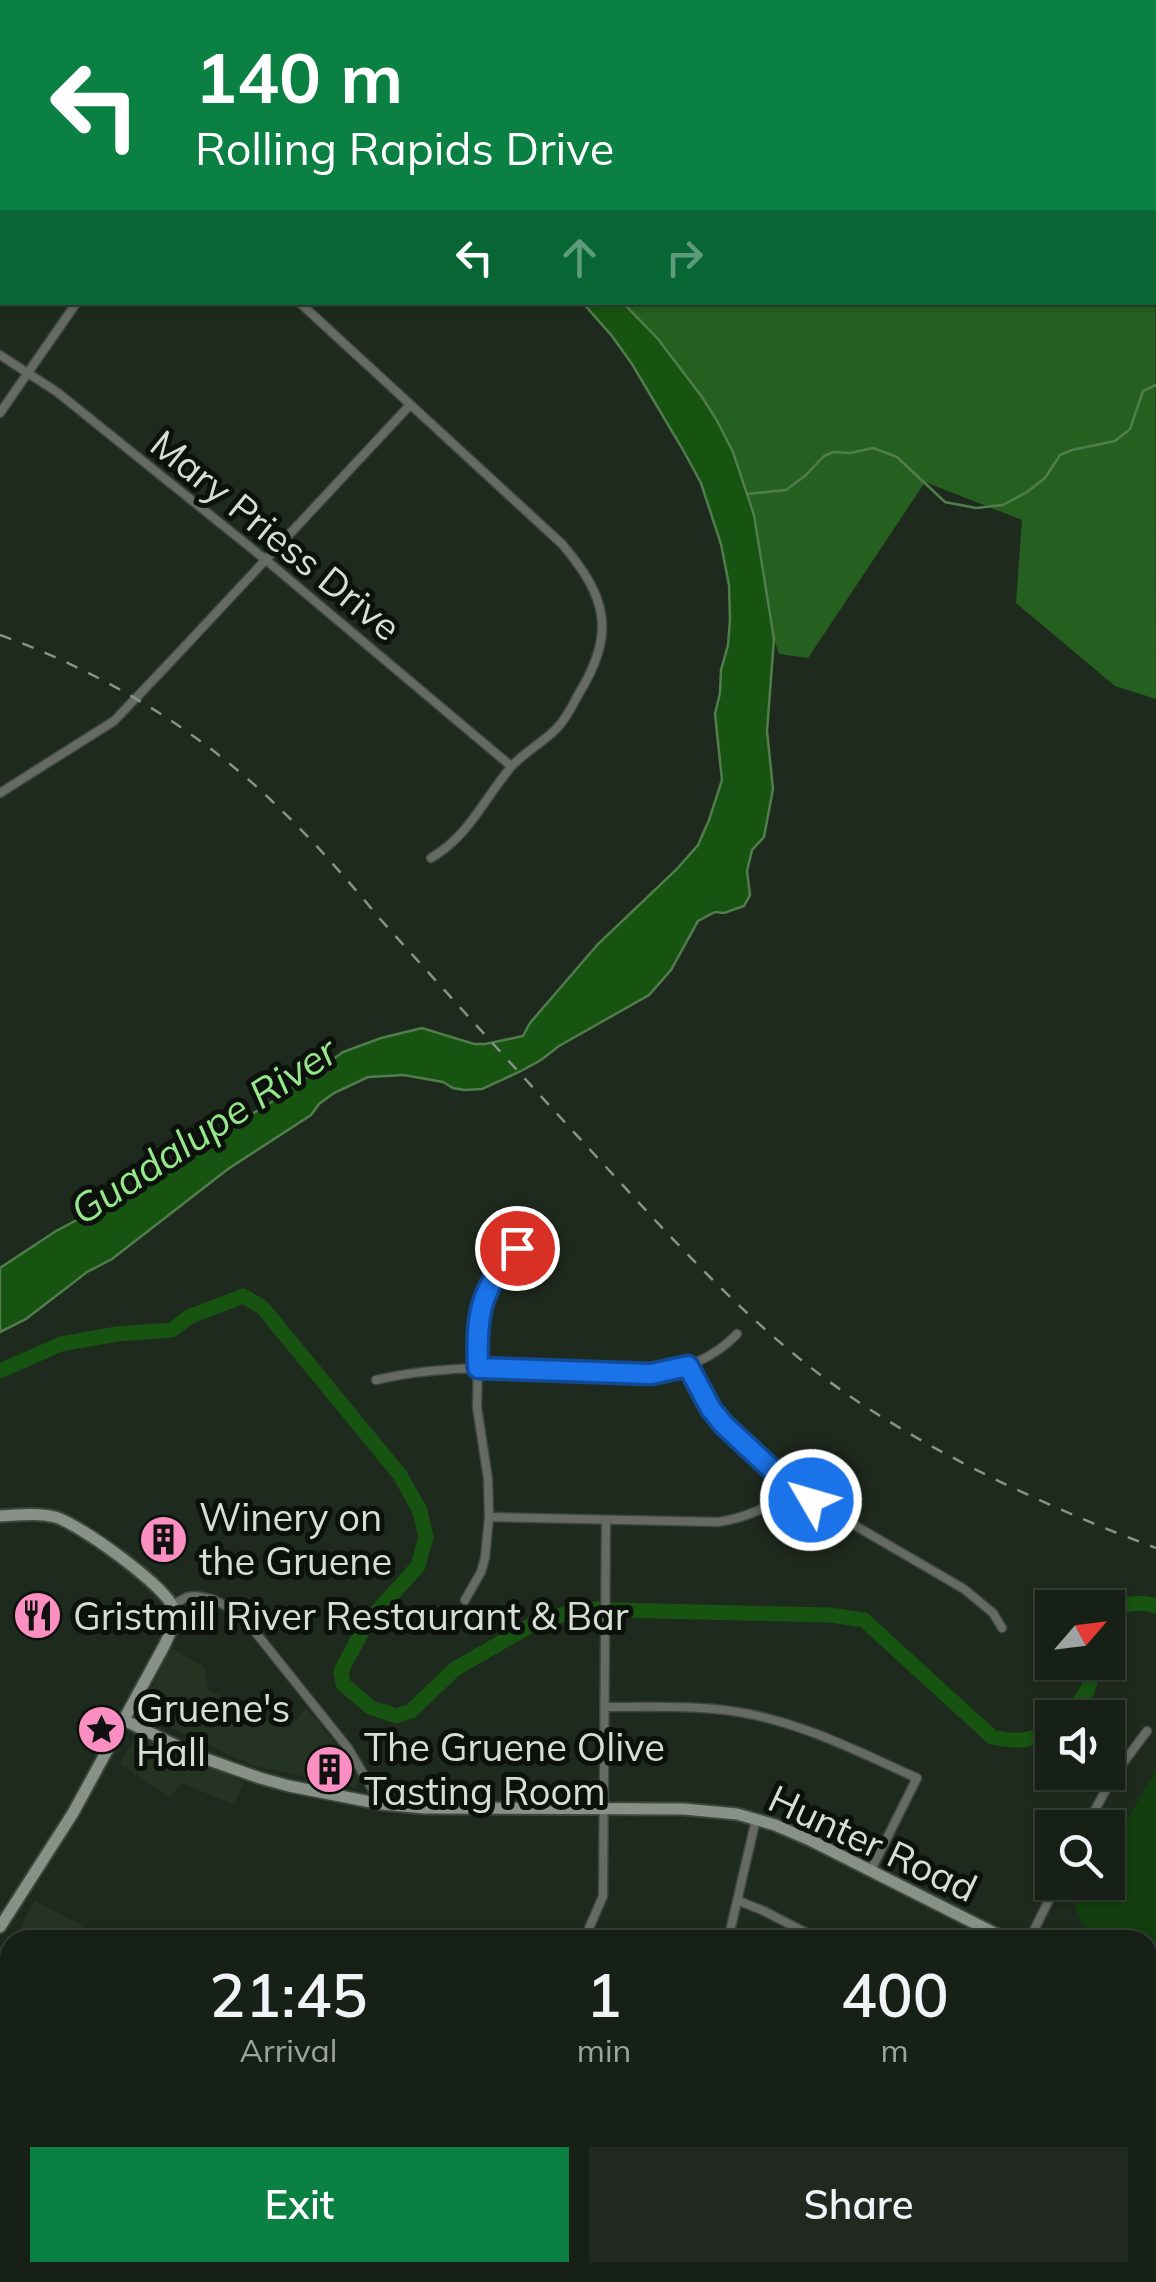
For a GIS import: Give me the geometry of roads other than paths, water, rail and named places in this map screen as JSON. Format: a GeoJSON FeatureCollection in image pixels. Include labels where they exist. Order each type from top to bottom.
{"type":"FeatureCollection","features":[{"type":"Feature","properties":{"kind":"street"},"geometry":{"type":"LineString","coordinates":[[0,413],[75,305]]}},
{"type":"Feature","properties":{"kind":"street"},"geometry":{"type":"LineString","coordinates":[[302,305],[562,544],[582,570],[601,611],[602,641],[590,677],[558,728],[512,766],[456,841],[431,858]]}},
{"type":"Feature","properties":{"kind":"street","name":"Mary Priess Drive"},"geometry":{"type":"LineString","coordinates":[[0,355],[56,392],[266,560],[512,766]]}},
{"type":"Feature","properties":{"kind":"street"},"geometry":{"type":"LineString","coordinates":[[0,794],[122,714],[410,405]]}},
{"type":"Feature","properties":{"kind":"street"},"geometry":{"type":"LineString","coordinates":[[465,1600],[481,1572],[489,1518],[488,1479],[477,1406],[479,1316],[498,1270],[538,1228]]}},
{"type":"Feature","properties":{"kind":"street"},"geometry":{"type":"LineString","coordinates":[[376,1380],[417,1371],[478,1368],[651,1374],[688,1366],[722,1350],[736,1334]]}},
{"type":"Feature","properties":{"kind":"street"},"geometry":{"type":"LineString","coordinates":[[688,1366],[723,1424],[794,1490],[964,1589],[994,1613],[1002,1628]]}},
{"type":"Feature","properties":{"kind":"street"},"geometry":{"type":"LineString","coordinates":[[489,1518],[718,1522],[760,1511],[794,1490]]}},
{"type":"Feature","properties":{"kind":"street"},"geometry":{"type":"LineString","coordinates":[[0,1516],[33,1514],[61,1518],[152,1581],[174,1614],[168,1638],[73,1813],[0,1927]]}},
{"type":"Feature","properties":{"kind":"street"},"geometry":{"type":"LineString","coordinates":[[588,1930],[602,1896],[606,1521]]}},
{"type":"Feature","properties":{"kind":"street"},"geometry":{"type":"LineString","coordinates":[[172,1606],[195,1596],[212,1599],[240,1613],[348,1748],[381,1804]]}},
{"type":"Feature","properties":{"kind":"street"},"geometry":{"type":"LineString","coordinates":[[605,1708],[699,1708],[778,1721],[830,1738],[917,1778],[871,1870]]}},
{"type":"Feature","properties":{"kind":"street","name":"Hunter Road"},"geometry":{"type":"LineString","coordinates":[[124,1720],[196,1755],[260,1778],[381,1804],[425,1808],[706,1810],[756,1819],[812,1841],[988,1930]]}},
{"type":"Feature","properties":{"kind":"street"},"geometry":{"type":"LineString","coordinates":[[1095,1810],[1114,1775],[1148,1731]]}},
{"type":"Feature","properties":{"kind":"street"},"geometry":{"type":"LineString","coordinates":[[731,1930],[756,1819]]}},
{"type":"Feature","properties":{"kind":"street"},"geometry":{"type":"LineString","coordinates":[[1034,1930],[1049,1900]]}},
{"type":"Feature","properties":{"kind":"street"},"geometry":{"type":"LineString","coordinates":[[739,1901],[801,1930]]}},
{"type":"Feature","properties":{"kind":"waterway"},"geometry":{"type":"LineString","coordinates":[[747,494],[786,490],[833,452],[873,448],[897,457],[945,502],[976,508],[1003,505],[1045,478],[1060,455],[1115,441],[1130,429],[1143,391],[1156,385]]}},
{"type":"Feature","properties":{"kind":"waterway"},"geometry":{"type":"LineString","coordinates":[[0,1371],[61,1344],[172,1330],[189,1317],[243,1296],[262,1307],[400,1475],[420,1511],[426,1537],[418,1566],[366,1624],[341,1671],[343,1684],[370,1707],[396,1716],[411,1711],[455,1669],[533,1624],[581,1609],[599,1609]]}},
{"type":"Feature","properties":{"kind":"waterway"},"geometry":{"type":"LineString","coordinates":[[1125,1605],[1156,1606]]}},
{"type":"Feature","properties":{"kind":"waterway"},"geometry":{"type":"LineString","coordinates":[[613,1610],[830,1615],[864,1620],[992,1737],[1024,1740],[1035,1737]]}},
{"type":"Feature","properties":{"kind":"waterway"},"geometry":{"type":"LineString","coordinates":[[1080,1700],[1090,1680]]}},
{"type":"Feature","properties":{"kind":"railway"},"geometry":{"type":"LineString","coordinates":[[0,635],[74,666],[145,704],[212,750],[273,802],[666,1232],[760,1324],[827,1380],[969,1466],[1043,1502],[1156,1548]]}},
{"type":"Feature","properties":{"kind":"place","name":"Winery on the Gruene"},"geometry":{"type":"Point","coordinates":[164,1539]}},
{"type":"Feature","properties":{"kind":"place","name":"Gristmill River Restaurant & Bar"},"geometry":{"type":"Point","coordinates":[38,1616]}},
{"type":"Feature","properties":{"kind":"place","name":"Gruene's Hall"},"geometry":{"type":"Point","coordinates":[101,1730]}},
{"type":"Feature","properties":{"kind":"place","name":"The Gruene Olive Tasting Room"},"geometry":{"type":"Point","coordinates":[329,1769]}},
{"type":"Feature","properties":{"kind":"water label","name":"Guadalupe River"},"geometry":{"type":"Point","coordinates":[203,1130]}}]}
